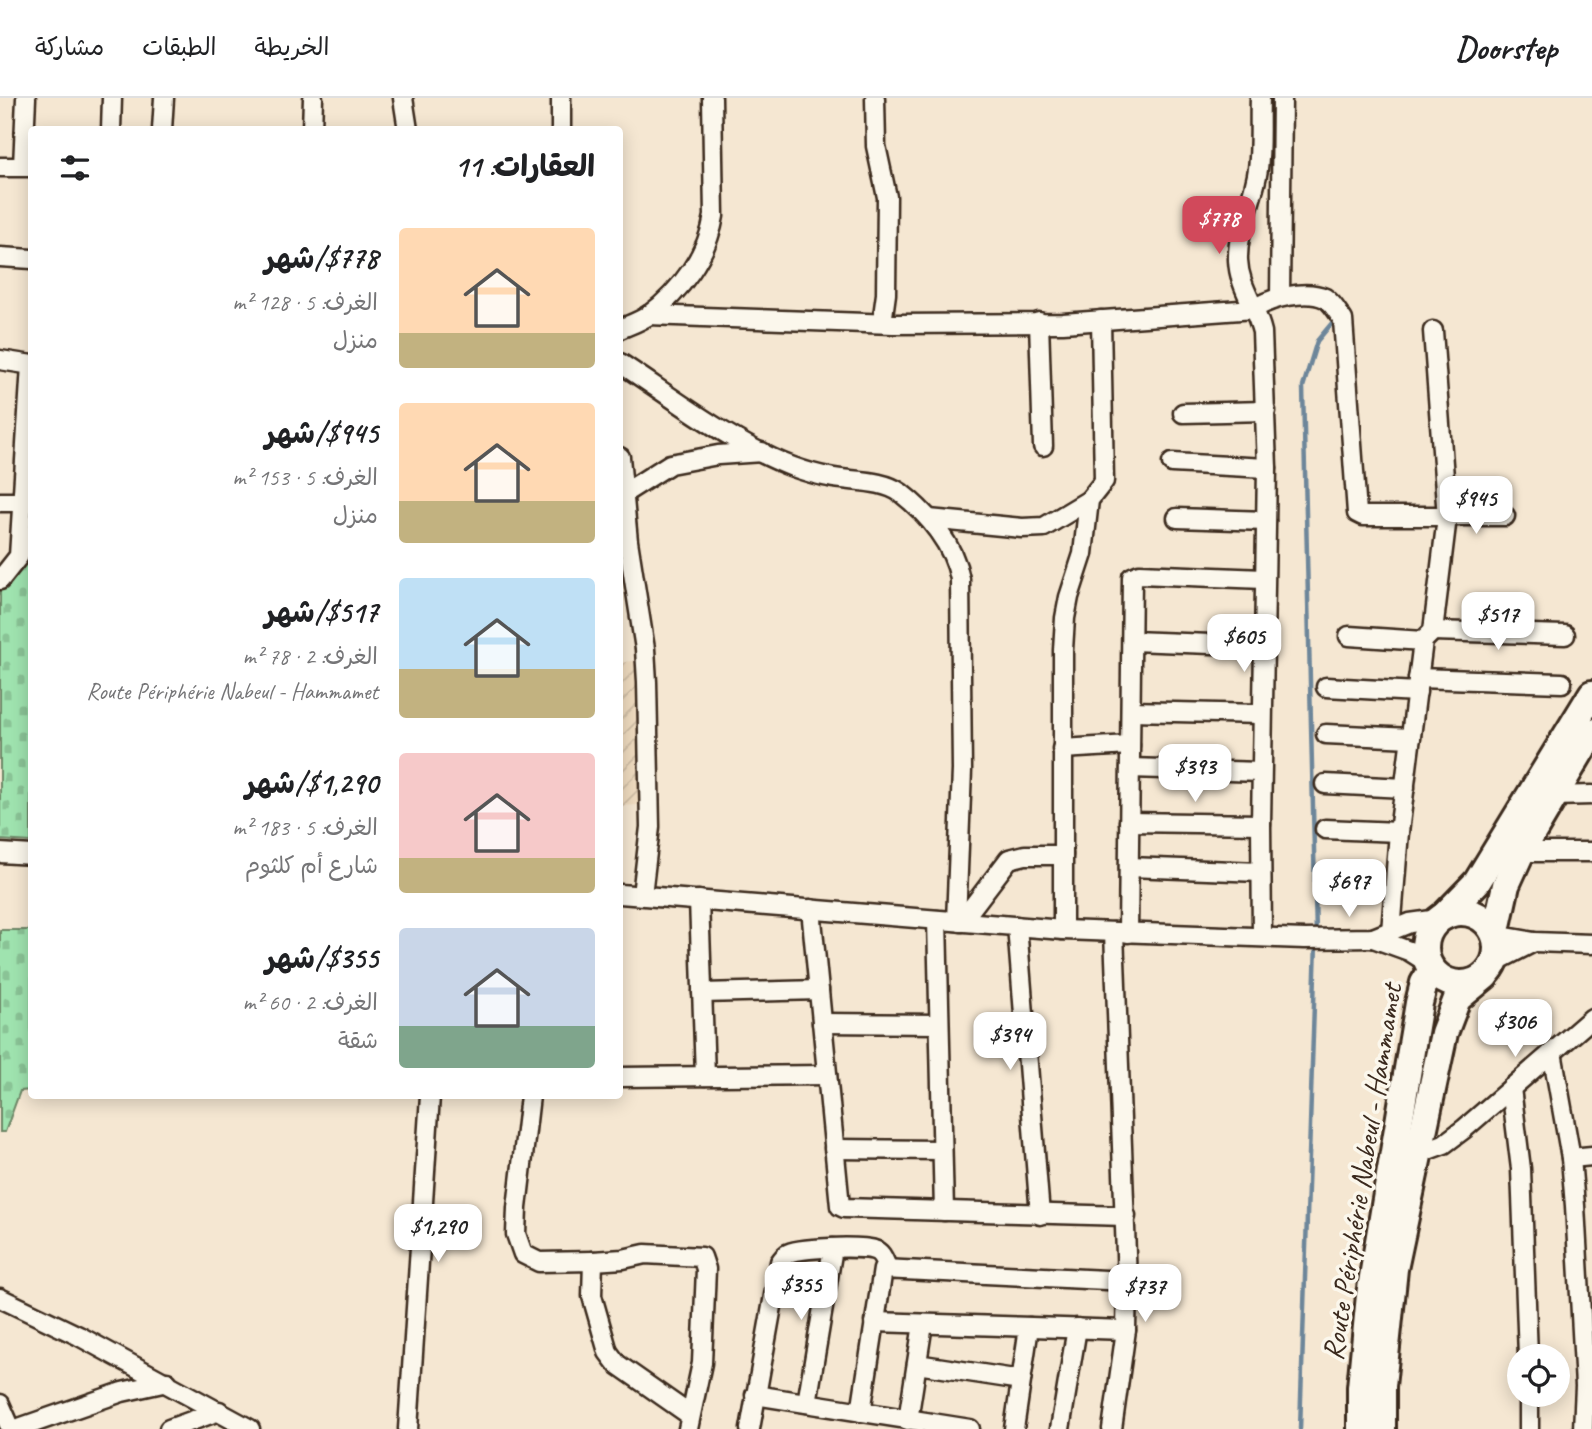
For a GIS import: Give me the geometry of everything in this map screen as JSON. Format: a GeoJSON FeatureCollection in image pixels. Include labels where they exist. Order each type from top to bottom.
{"type":"FeatureCollection","features":[{"type":"Feature","properties":{"kind":"highway"},"geometry":{"type":"LineString","coordinates":[[1592,694],[1477,882],[1431,928],[1425,951],[1430,966],[1441,978],[1451,983],[1474,982],[1490,969],[1497,953],[1495,935],[1506,885],[1521,852],[1592,732]]}},
{"type":"Feature","properties":{"kind":"highway"},"geometry":{"type":"LineString","coordinates":[[1442,918],[1456,912],[1468,912],[1489,924],[1495,935]]}},
{"type":"Feature","properties":{"kind":"highway","name":"Route Périphérie Nabeul - Hammamet"},"geometry":{"type":"LineString","coordinates":[[1360,1429],[1360,1387],[1370,1295],[1419,1003],[1430,966]]}},
{"type":"Feature","properties":{"kind":"highway","name":"Route Périphérie Nabeul - Hammamet"},"geometry":{"type":"LineString","coordinates":[[1382,1429],[1382,1386],[1394,1269],[1444,1033],[1457,999],[1490,969]]}},
{"type":"Feature","properties":{"kind":"street"},"geometry":{"type":"LineString","coordinates":[[0,167],[27,166],[26,98]]}},
{"type":"Feature","properties":{"kind":"street"},"geometry":{"type":"LineString","coordinates":[[111,126],[112,98]]}},
{"type":"Feature","properties":{"kind":"street"},"geometry":{"type":"LineString","coordinates":[[162,126],[164,98]]}},
{"type":"Feature","properties":{"kind":"street"},"geometry":{"type":"LineString","coordinates":[[312,126],[313,98]]}},
{"type":"Feature","properties":{"kind":"street"},"geometry":{"type":"LineString","coordinates":[[403,98],[407,126]]}},
{"type":"Feature","properties":{"kind":"street"},"geometry":{"type":"LineString","coordinates":[[561,98],[561,126]]}},
{"type":"Feature","properties":{"kind":"street"},"geometry":{"type":"LineString","coordinates":[[623,328],[649,315],[688,275],[704,252],[714,216],[712,98]]}},
{"type":"Feature","properties":{"kind":"street"},"geometry":{"type":"LineString","coordinates":[[875,98],[876,146],[887,198],[886,294],[882,323]]}},
{"type":"Feature","properties":{"kind":"street"},"geometry":{"type":"LineString","coordinates":[[1260,98],[1258,170],[1240,237],[1238,260],[1242,284],[1262,332],[1266,411],[1260,872],[1262,936]]}},
{"type":"Feature","properties":{"kind":"street"},"geometry":{"type":"LineString","coordinates":[[1280,297],[1282,98]]}},
{"type":"Feature","properties":{"kind":"street"},"geometry":{"type":"LineString","coordinates":[[0,257],[28,259]]}},
{"type":"Feature","properties":{"kind":"street"},"geometry":{"type":"LineString","coordinates":[[649,315],[882,323],[1039,322],[1254,309],[1266,301],[1280,297],[1324,298],[1332,304],[1343,320],[1357,513],[1363,516],[1505,516]]}},
{"type":"Feature","properties":{"kind":"street"},"geometry":{"type":"LineString","coordinates":[[929,519],[1022,528],[1044,527],[1089,500],[1104,481],[1101,320]]}},
{"type":"Feature","properties":{"kind":"street"},"geometry":{"type":"LineString","coordinates":[[1039,322],[1042,446]]}},
{"type":"Feature","properties":{"kind":"street"},"geometry":{"type":"LineString","coordinates":[[1391,932],[1399,832],[1418,685],[1447,517],[1433,331]]}},
{"type":"Feature","properties":{"kind":"street"},"geometry":{"type":"LineString","coordinates":[[0,360],[28,365]]}},
{"type":"Feature","properties":{"kind":"street"},"geometry":{"type":"LineString","coordinates":[[623,365],[717,427],[792,467],[829,477],[886,486],[899,492],[929,519],[957,563],[960,579],[962,770],[958,922]]}},
{"type":"Feature","properties":{"kind":"street"},"geometry":{"type":"LineString","coordinates":[[0,580],[19,556],[28,406]]}},
{"type":"Feature","properties":{"kind":"street"},"geometry":{"type":"LineString","coordinates":[[1183,413],[1266,411]]}},
{"type":"Feature","properties":{"kind":"street"},"geometry":{"type":"LineString","coordinates":[[623,496],[655,472],[679,462],[718,455],[762,452]]}},
{"type":"Feature","properties":{"kind":"street"},"geometry":{"type":"LineString","coordinates":[[1172,463],[1267,468]]}},
{"type":"Feature","properties":{"kind":"street"},"geometry":{"type":"LineString","coordinates":[[1063,930],[1063,650],[1065,618],[1083,554],[1089,500]]}},
{"type":"Feature","properties":{"kind":"street"},"geometry":{"type":"LineString","coordinates":[[0,502],[21,502]]}},
{"type":"Feature","properties":{"kind":"street"},"geometry":{"type":"LineString","coordinates":[[623,504],[645,649],[647,682],[650,827],[642,895]]}},
{"type":"Feature","properties":{"kind":"street"},"geometry":{"type":"LineString","coordinates":[[1177,518],[1266,521]]}},
{"type":"Feature","properties":{"kind":"street"},"geometry":{"type":"LineString","coordinates":[[1112,1429],[1126,1330],[1121,932],[1129,867],[1132,582],[1135,574],[1264,579]]}},
{"type":"Feature","properties":{"kind":"street"},"geometry":{"type":"LineString","coordinates":[[1349,636],[1564,635]]}},
{"type":"Feature","properties":{"kind":"street"},"geometry":{"type":"LineString","coordinates":[[1132,641],[1265,646]]}},
{"type":"Feature","properties":{"kind":"street"},"geometry":{"type":"LineString","coordinates":[[1326,687],[1562,683]]}},
{"type":"Feature","properties":{"kind":"street"},"geometry":{"type":"LineString","coordinates":[[1131,711],[1262,714]]}},
{"type":"Feature","properties":{"kind":"street"},"geometry":{"type":"LineString","coordinates":[[1326,734],[1411,738]]}},
{"type":"Feature","properties":{"kind":"street"},"geometry":{"type":"LineString","coordinates":[[1062,749],[1130,745]]}},
{"type":"Feature","properties":{"kind":"street"},"geometry":{"type":"LineString","coordinates":[[1130,768],[1261,772]]}},
{"type":"Feature","properties":{"kind":"street"},"geometry":{"type":"LineString","coordinates":[[1325,784],[1405,788]]}},
{"type":"Feature","properties":{"kind":"street"},"geometry":{"type":"LineString","coordinates":[[1554,796],[1592,794]]}},
{"type":"Feature","properties":{"kind":"street"},"geometry":{"type":"LineString","coordinates":[[1129,822],[1261,824]]}},
{"type":"Feature","properties":{"kind":"street"},"geometry":{"type":"LineString","coordinates":[[1325,829],[1399,832]]}},
{"type":"Feature","properties":{"kind":"street"},"geometry":{"type":"LineString","coordinates":[[1521,852],[1592,852]]}},
{"type":"Feature","properties":{"kind":"street"},"geometry":{"type":"LineString","coordinates":[[0,853],[28,855]]}},
{"type":"Feature","properties":{"kind":"street"},"geometry":{"type":"LineString","coordinates":[[958,922],[1009,859],[1024,855],[1063,855]]}},
{"type":"Feature","properties":{"kind":"street"},"geometry":{"type":"LineString","coordinates":[[1129,867],[1260,872]]}},
{"type":"Feature","properties":{"kind":"street"},"geometry":{"type":"LineString","coordinates":[[623,894],[1063,930],[1305,939],[1373,938],[1410,923],[1442,918]]}},
{"type":"Feature","properties":{"kind":"street"},"geometry":{"type":"LineString","coordinates":[[699,900],[705,1076]]}},
{"type":"Feature","properties":{"kind":"street"},"geometry":{"type":"LineString","coordinates":[[811,909],[841,1207],[1126,1216]]}},
{"type":"Feature","properties":{"kind":"street"},"geometry":{"type":"LineString","coordinates":[[937,920],[944,1211]]}},
{"type":"Feature","properties":{"kind":"street"},"geometry":{"type":"LineString","coordinates":[[1017,926],[1040,1215]]}},
{"type":"Feature","properties":{"kind":"street"},"geometry":{"type":"LineString","coordinates":[[1495,935],[1534,942],[1592,944]]}},
{"type":"Feature","properties":{"kind":"street"},"geometry":{"type":"LineString","coordinates":[[1373,938],[1409,951],[1430,966]]}},
{"type":"Feature","properties":{"kind":"street"},"geometry":{"type":"LineString","coordinates":[[1490,969],[1534,942]]}},
{"type":"Feature","properties":{"kind":"street"},"geometry":{"type":"LineString","coordinates":[[702,993],[819,990]]}},
{"type":"Feature","properties":{"kind":"street"},"geometry":{"type":"LineString","coordinates":[[1417,1153],[1444,1144],[1592,1018]]}},
{"type":"Feature","properties":{"kind":"street"},"geometry":{"type":"LineString","coordinates":[[822,1023],[938,1024]]}},
{"type":"Feature","properties":{"kind":"street"},"geometry":{"type":"LineString","coordinates":[[1552,1052],[1571,1158],[1589,1386],[1583,1429]]}},
{"type":"Feature","properties":{"kind":"street"},"geometry":{"type":"LineString","coordinates":[[623,1077],[827,1075]]}},
{"type":"Feature","properties":{"kind":"street"},"geometry":{"type":"LineString","coordinates":[[1511,1088],[1521,1169],[1528,1344]]}},
{"type":"Feature","properties":{"kind":"street"},"geometry":{"type":"LineString","coordinates":[[408,1429],[430,1099]]}},
{"type":"Feature","properties":{"kind":"street"},"geometry":{"type":"LineString","coordinates":[[530,1099],[517,1208],[516,1234],[523,1254],[539,1262],[593,1262],[645,1254],[702,1257],[706,1269],[702,1363],[689,1422],[617,1364],[608,1352],[592,1296],[593,1262]]}},
{"type":"Feature","properties":{"kind":"street"},"geometry":{"type":"LineString","coordinates":[[834,1149],[942,1150]]}},
{"type":"Feature","properties":{"kind":"street"},"geometry":{"type":"LineString","coordinates":[[1571,1158],[1592,1156]]}},
{"type":"Feature","properties":{"kind":"street"},"geometry":{"type":"LineString","coordinates":[[807,1403],[833,1248]]}},
{"type":"Feature","properties":{"kind":"street"},"geometry":{"type":"LineString","coordinates":[[750,1429],[780,1262],[796,1251],[874,1249],[880,1253],[887,1267]]}},
{"type":"Feature","properties":{"kind":"street"},"geometry":{"type":"LineString","coordinates":[[861,1412],[881,1273],[887,1267],[1127,1280]]}},
{"type":"Feature","properties":{"kind":"street"},"geometry":{"type":"LineString","coordinates":[[0,1298],[167,1382],[250,1429]]}},
{"type":"Feature","properties":{"kind":"street"},"geometry":{"type":"LineString","coordinates":[[874,1322],[1126,1330]]}},
{"type":"Feature","properties":{"kind":"street"},"geometry":{"type":"LineString","coordinates":[[908,1420],[923,1324]]}},
{"type":"Feature","properties":{"kind":"street"},"geometry":{"type":"LineString","coordinates":[[1014,1429],[1029,1327]]}},
{"type":"Feature","properties":{"kind":"street"},"geometry":{"type":"LineString","coordinates":[[1060,1429],[1077,1328]]}},
{"type":"Feature","properties":{"kind":"street"},"geometry":{"type":"LineString","coordinates":[[917,1364],[1021,1380]]}},
{"type":"Feature","properties":{"kind":"street"},"geometry":{"type":"LineString","coordinates":[[16,1429],[122,1392],[167,1382]]}},
{"type":"Feature","properties":{"kind":"street"},"geometry":{"type":"LineString","coordinates":[[755,1395],[970,1429]]}},
{"type":"Feature","properties":{"kind":"street"},"geometry":{"type":"LineString","coordinates":[[0,1404],[11,1429]]}},
{"type":"Feature","properties":{"kind":"street"},"geometry":{"type":"LineString","coordinates":[[1529,1429],[1530,1407]]}},
{"type":"Feature","properties":{"kind":"street"},"geometry":{"type":"LineString","coordinates":[[169,1429],[219,1411]]}},
{"type":"Feature","properties":{"kind":"shaded area"},"geometry":{"type":"Polygon","coordinates":[[[649,658],[657,804],[623,806],[623,662],[649,658]]]}},
{"type":"Feature","properties":{"kind":"green space"},"geometry":{"type":"Polygon","coordinates":[[[28,442],[28,842],[0,840],[0,583],[22,562],[28,442]]]}},
{"type":"Feature","properties":{"kind":"green space"},"geometry":{"type":"Polygon","coordinates":[[[0,930],[28,930],[28,1090],[20,1091],[5,1132],[0,1132],[0,930]]]}},
{"type":"Feature","properties":{"kind":"waterway"},"geometry":{"type":"LineString","coordinates":[[1316,934],[1303,387],[1317,341],[1332,323]]}},
{"type":"Feature","properties":{"kind":"waterway"},"geometry":{"type":"LineString","coordinates":[[1300,1429],[1316,943]]}}]}
